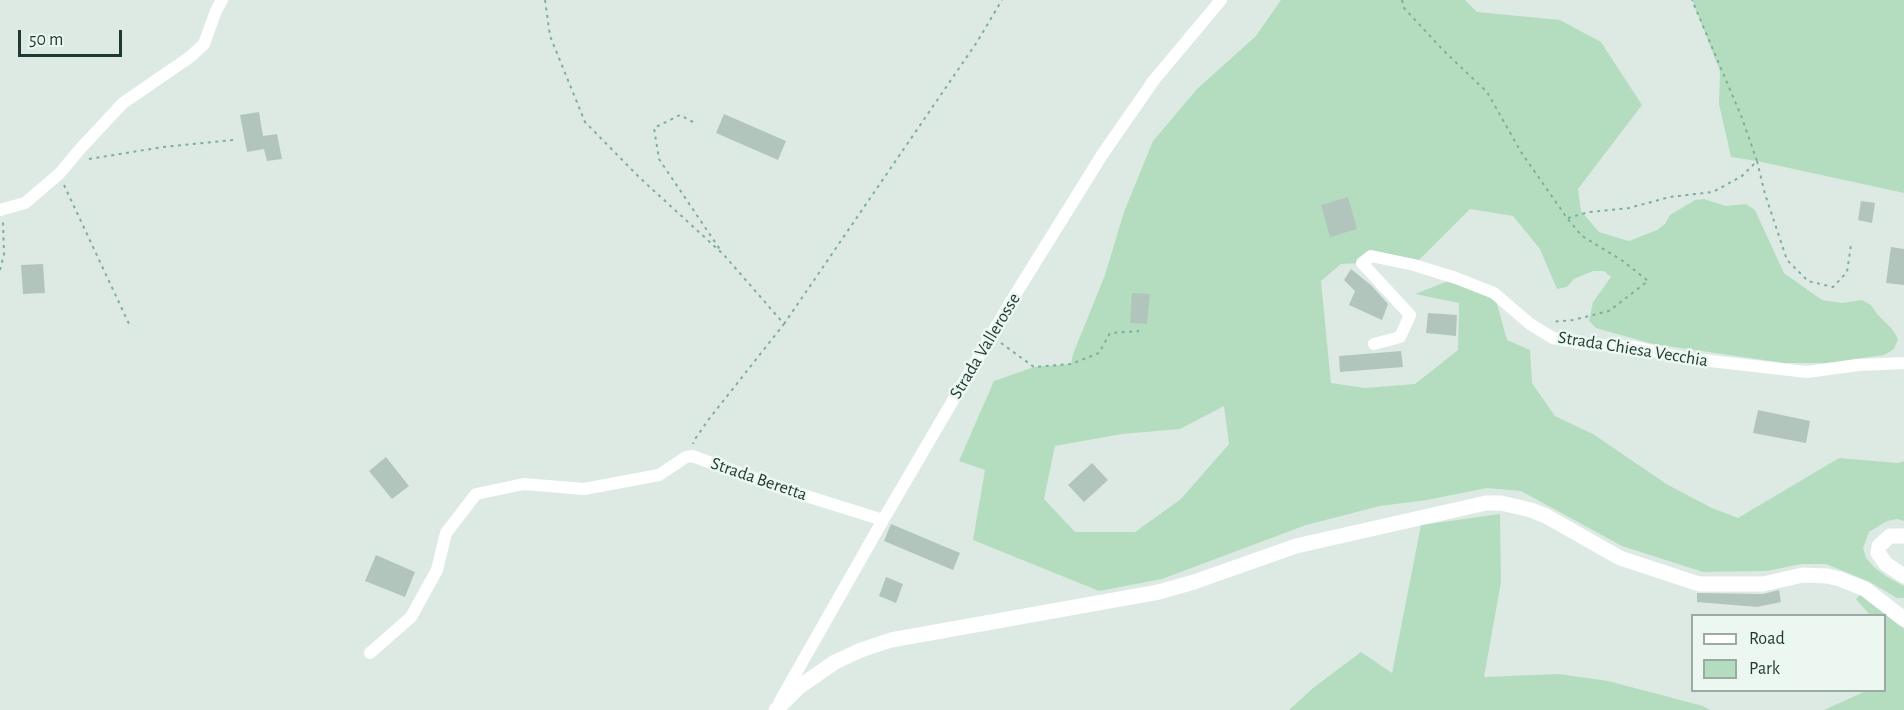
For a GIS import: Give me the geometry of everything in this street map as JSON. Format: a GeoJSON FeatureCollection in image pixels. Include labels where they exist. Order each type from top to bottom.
{"type":"FeatureCollection","features":[{"type":"Feature","properties":{"kind":"street"},"geometry":{"type":"LineString","coordinates":[[1,210],[25,203],[59,174],[123,103],[190,57],[204,44],[222,0]]}},
{"type":"Feature","properties":{"kind":"street","name":"Strada Vallerosse"},"geometry":{"type":"LineString","coordinates":[[776,710],[883,520],[991,336],[1108,145],[1154,80],[1221,0]]}},
{"type":"Feature","properties":{"kind":"street","name":"Strada Chiesa Vecchia"},"geometry":{"type":"LineString","coordinates":[[1374,344],[1400,337],[1410,315],[1362,263],[1371,256],[1414,265],[1494,292],[1530,324],[1553,338],[1587,344],[1635,347],[1684,358],[1807,372],[1858,365],[1904,363]]}},
{"type":"Feature","properties":{"kind":"street","name":"Strada Beretta"},"geometry":{"type":"LineString","coordinates":[[370,653],[411,617],[437,570],[447,533],[476,494],[524,484],[584,489],[659,475],[686,457],[692,456],[883,520]]}},
{"type":"Feature","properties":{"kind":"street"},"geometry":{"type":"LineString","coordinates":[[776,710],[799,687],[835,662],[891,640],[1159,592],[1296,546],[1486,503],[1508,504],[1531,510],[1546,516],[1620,558],[1699,584],[1747,585],[1803,575],[1827,576],[1855,584],[1875,596],[1904,619]]}},
{"type":"Feature","properties":{"kind":"street"},"geometry":{"type":"LineString","coordinates":[[1904,536],[1890,536],[1879,546],[1878,553],[1887,564],[1904,576]]}},
{"type":"Feature","properties":{"kind":"path"},"geometry":{"type":"LineString","coordinates":[[545,0],[550,36],[585,122],[640,178],[724,255],[784,324]]}},
{"type":"Feature","properties":{"kind":"path"},"geometry":{"type":"LineString","coordinates":[[692,456],[695,439],[784,324],[958,70],[1002,0]]}},
{"type":"Feature","properties":{"kind":"path"},"geometry":{"type":"LineString","coordinates":[[1402,0],[1404,8],[1419,25],[1487,92],[1521,152],[1582,236],[1623,261],[1648,281],[1609,311],[1573,320],[1530,324]]}},
{"type":"Feature","properties":{"kind":"path"},"geometry":{"type":"LineString","coordinates":[[1692,0],[1742,118],[1787,260],[1808,281],[1833,287],[1847,272],[1851,245]]}},
{"type":"Feature","properties":{"kind":"path"},"geometry":{"type":"LineString","coordinates":[[693,122],[680,115],[654,128],[659,159],[724,255]]}},
{"type":"Feature","properties":{"kind":"path"},"geometry":{"type":"LineString","coordinates":[[69,163],[163,147],[233,140]]}},
{"type":"Feature","properties":{"kind":"path"},"geometry":{"type":"LineString","coordinates":[[1567,218],[1589,212],[1629,208],[1670,197],[1713,192],[1742,176],[1757,161]]}},
{"type":"Feature","properties":{"kind":"path"},"geometry":{"type":"LineString","coordinates":[[59,174],[130,326]]}},
{"type":"Feature","properties":{"kind":"path"},"geometry":{"type":"LineString","coordinates":[[0,270],[4,254],[1,210]]}},
{"type":"Feature","properties":{"kind":"path"},"geometry":{"type":"LineString","coordinates":[[991,336],[1034,367],[1071,364],[1099,353],[1110,333],[1139,331]]}},
{"type":"Feature","properties":{"kind":"green space"},"geometry":{"type":"Polygon","coordinates":[[[1281,0],[1465,0],[1477,12],[1560,20],[1601,42],[1642,105],[1578,189],[1581,211],[1599,232],[1629,241],[1657,230],[1665,224],[1670,215],[1695,200],[1704,199],[1726,206],[1746,204],[1755,210],[1784,273],[1822,300],[1842,303],[1862,300],[1871,305],[1898,339],[1894,349],[1884,355],[1827,363],[1784,363],[1653,344],[1596,328],[1589,321],[1593,302],[1611,277],[1604,271],[1593,271],[1574,279],[1567,287],[1557,289],[1540,249],[1513,216],[1470,209],[1414,265],[1371,257],[1362,263],[1341,264],[1321,281],[1331,383],[1365,388],[1415,384],[1458,350],[1459,303],[1415,294],[1456,278],[1494,293],[1507,340],[1530,350],[1532,383],[1555,416],[1593,434],[1668,485],[1712,508],[1738,518],[1839,458],[1898,463],[1904,461],[1904,521],[1897,519],[1887,521],[1869,532],[1863,548],[1866,558],[1874,567],[1904,586],[1904,598],[1897,598],[1870,582],[1826,564],[1801,564],[1767,571],[1703,572],[1622,546],[1521,491],[1487,488],[1427,500],[1380,506],[1306,525],[1162,579],[1099,591],[973,540],[985,470],[959,461],[994,381],[1034,367],[1071,364],[1105,275],[1124,212],[1153,141],[1197,89],[1256,36],[1281,0]],[[1224,406],[1180,429],[1122,434],[1055,446],[1044,499],[1075,532],[1135,532],[1181,499],[1229,444],[1224,406]]]}},
{"type":"Feature","properties":{"kind":"green space"},"geometry":{"type":"Polygon","coordinates":[[[1692,0],[1904,0],[1904,193],[1731,157],[1719,104],[1720,71],[1692,0]]]}},
{"type":"Feature","properties":{"kind":"green space"},"geometry":{"type":"Polygon","coordinates":[[[1500,514],[1501,582],[1484,677],[1559,674],[1608,681],[1703,706],[1710,710],[1289,710],[1313,688],[1361,652],[1392,673],[1421,525],[1500,514]]]}},
{"type":"Feature","properties":{"kind":"green space"},"geometry":{"type":"Polygon","coordinates":[[[1860,595],[1885,614],[1869,614],[1856,599],[1860,595]]]}},
{"type":"Feature","properties":{"kind":"green space"},"geometry":{"type":"Polygon","coordinates":[[[1886,615],[1904,629],[1904,710],[1824,710],[1864,692],[1886,692],[1886,615]]]}},
{"type":"Feature","properties":{"kind":"building"},"geometry":{"type":"Polygon","coordinates":[[[259,112],[263,136],[277,134],[282,159],[267,161],[264,149],[247,152],[240,115],[259,112]]]}},
{"type":"Feature","properties":{"kind":"building"},"geometry":{"type":"Polygon","coordinates":[[[724,114],[786,141],[778,160],[716,133],[724,114]]]}},
{"type":"Feature","properties":{"kind":"building"},"geometry":{"type":"Polygon","coordinates":[[[1348,197],[1357,229],[1330,237],[1321,205],[1348,197]]]}},
{"type":"Feature","properties":{"kind":"building"},"geometry":{"type":"Polygon","coordinates":[[[1861,201],[1875,203],[1872,223],[1858,220],[1861,201]]]}},
{"type":"Feature","properties":{"kind":"building"},"geometry":{"type":"Polygon","coordinates":[[[1891,247],[1904,249],[1904,285],[1886,283],[1891,247]]]}},
{"type":"Feature","properties":{"kind":"building"},"geometry":{"type":"Polygon","coordinates":[[[43,264],[45,293],[23,294],[21,265],[43,264]]]}},
{"type":"Feature","properties":{"kind":"building"},"geometry":{"type":"Polygon","coordinates":[[[1351,269],[1372,286],[1388,304],[1382,320],[1349,305],[1355,291],[1344,280],[1351,269]]]}},
{"type":"Feature","properties":{"kind":"building"},"geometry":{"type":"Polygon","coordinates":[[[1132,293],[1150,294],[1147,324],[1130,323],[1132,293]]]}},
{"type":"Feature","properties":{"kind":"building"},"geometry":{"type":"Polygon","coordinates":[[[1428,313],[1457,315],[1456,336],[1426,333],[1428,313]]]}},
{"type":"Feature","properties":{"kind":"building"},"geometry":{"type":"Polygon","coordinates":[[[1401,351],[1403,367],[1340,372],[1339,356],[1401,351]]]}},
{"type":"Feature","properties":{"kind":"building"},"geometry":{"type":"Polygon","coordinates":[[[1758,410],[1810,421],[1806,443],[1753,433],[1758,410]]]}},
{"type":"Feature","properties":{"kind":"building"},"geometry":{"type":"Polygon","coordinates":[[[386,457],[409,486],[392,499],[369,471],[386,457]]]}},
{"type":"Feature","properties":{"kind":"building"},"geometry":{"type":"Polygon","coordinates":[[[1092,463],[1108,480],[1084,502],[1068,485],[1092,463]]]}},
{"type":"Feature","properties":{"kind":"building"},"geometry":{"type":"Polygon","coordinates":[[[891,524],[960,553],[953,570],[884,541],[891,524]]]}},
{"type":"Feature","properties":{"kind":"building"},"geometry":{"type":"Polygon","coordinates":[[[376,555],[415,572],[405,597],[365,581],[376,555]]]}},
{"type":"Feature","properties":{"kind":"building"},"geometry":{"type":"Polygon","coordinates":[[[886,577],[903,584],[896,603],[879,596],[886,577]]]}},
{"type":"Feature","properties":{"kind":"building"},"geometry":{"type":"Polygon","coordinates":[[[1779,590],[1781,602],[1757,607],[1697,602],[1697,593],[1763,594],[1779,590]]]}}]}
